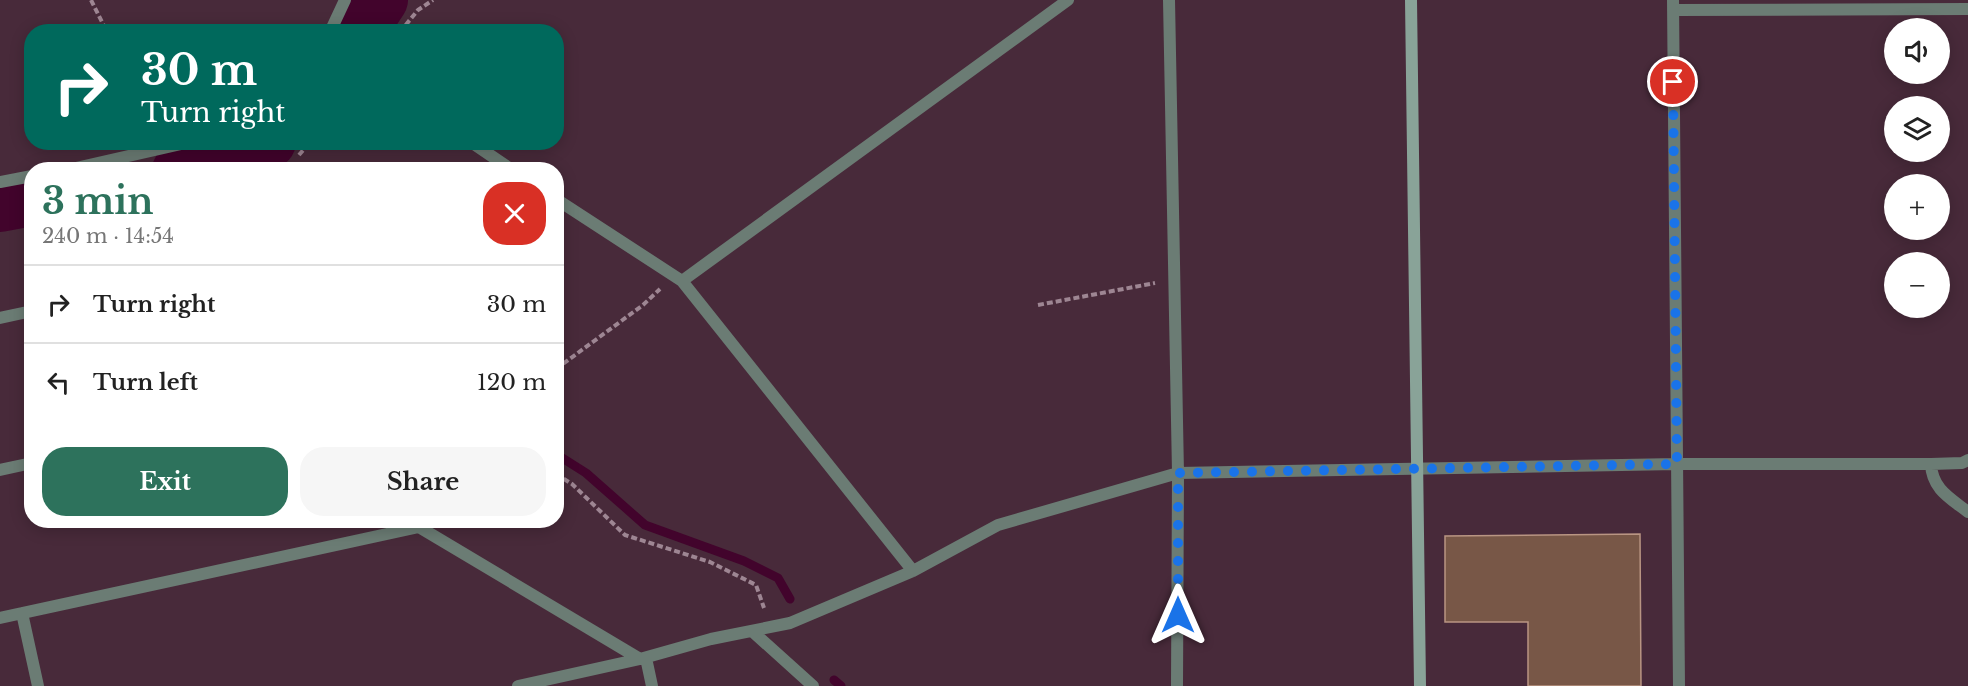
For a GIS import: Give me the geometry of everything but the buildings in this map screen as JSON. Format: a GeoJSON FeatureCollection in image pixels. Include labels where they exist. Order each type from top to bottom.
{"type":"FeatureCollection","features":[{"type":"Feature","properties":{"kind":"street"},"geometry":{"type":"LineString","coordinates":[[334,24],[345,0]]}},
{"type":"Feature","properties":{"kind":"street"},"geometry":{"type":"LineString","coordinates":[[682,281],[1068,0]]}},
{"type":"Feature","properties":{"kind":"street"},"geometry":{"type":"LineString","coordinates":[[1169,0],[1178,473],[1178,686]]}},
{"type":"Feature","properties":{"kind":"street"},"geometry":{"type":"LineString","coordinates":[[1411,0],[1419,470],[1420,686]]}},
{"type":"Feature","properties":{"kind":"street"},"geometry":{"type":"LineString","coordinates":[[1679,686],[1673,5],[1968,9]]}},
{"type":"Feature","properties":{"kind":"street"},"geometry":{"type":"LineString","coordinates":[[102,162],[155,150]]}},
{"type":"Feature","properties":{"kind":"street"},"geometry":{"type":"LineString","coordinates":[[483,150],[500,162]]}},
{"type":"Feature","properties":{"kind":"street"},"geometry":{"type":"LineString","coordinates":[[0,182],[24,178]]}},
{"type":"Feature","properties":{"kind":"street"},"geometry":{"type":"LineString","coordinates":[[564,204],[682,281],[913,571]]}},
{"type":"Feature","properties":{"kind":"street"},"geometry":{"type":"LineString","coordinates":[[0,318],[24,313]]}},
{"type":"Feature","properties":{"kind":"street"},"geometry":{"type":"LineString","coordinates":[[518,686],[643,658],[711,639],[790,623],[913,571],[998,525],[1178,473],[1677,464],[1931,464],[1962,463],[1968,459]]}},
{"type":"Feature","properties":{"kind":"street"},"geometry":{"type":"LineString","coordinates":[[1931,464],[1931,475],[1939,490],[1968,512]]}},
{"type":"Feature","properties":{"kind":"street"},"geometry":{"type":"LineString","coordinates":[[0,470],[24,465]]}},
{"type":"Feature","properties":{"kind":"street"},"geometry":{"type":"LineString","coordinates":[[0,618],[400,528]]}},
{"type":"Feature","properties":{"kind":"street"},"geometry":{"type":"LineString","coordinates":[[425,528],[643,658],[652,686]]}},
{"type":"Feature","properties":{"kind":"street"},"geometry":{"type":"LineString","coordinates":[[21,613],[38,686]]}},
{"type":"Feature","properties":{"kind":"street"},"geometry":{"type":"LineString","coordinates":[[752,631],[813,686]]}},
{"type":"Feature","properties":{"kind":"path"},"geometry":{"type":"LineString","coordinates":[[92,0],[103,24]]}},
{"type":"Feature","properties":{"kind":"path"},"geometry":{"type":"LineString","coordinates":[[407,24],[418,10],[433,0]]}},
{"type":"Feature","properties":{"kind":"path"},"geometry":{"type":"LineString","coordinates":[[299,154],[303,150]]}},
{"type":"Feature","properties":{"kind":"path"},"geometry":{"type":"LineString","coordinates":[[564,363],[643,305],[658,291],[670,273]]}},
{"type":"Feature","properties":{"kind":"path"},"geometry":{"type":"LineString","coordinates":[[1038,305],[1174,280]]}},
{"type":"Feature","properties":{"kind":"path"},"geometry":{"type":"LineString","coordinates":[[564,479],[626,535],[710,562],[756,585],[769,628]]}},
{"type":"Feature","properties":{"kind":"waterway"},"geometry":{"type":"LineString","coordinates":[[366,24],[382,0]]}},
{"type":"Feature","properties":{"kind":"waterway"},"geometry":{"type":"LineString","coordinates":[[215,162],[234,158],[252,150]]}},
{"type":"Feature","properties":{"kind":"waterway"},"geometry":{"type":"LineString","coordinates":[[0,206],[24,202]]}},
{"type":"Feature","properties":{"kind":"waterway"},"geometry":{"type":"LineString","coordinates":[[564,459],[586,473],[645,525],[744,561],[778,578],[790,599]]}},
{"type":"Feature","properties":{"kind":"waterway"},"geometry":{"type":"LineString","coordinates":[[834,680],[841,686]]}},
{"type":"Feature","properties":{"kind":"route"},"geometry":{"type":"LineString","coordinates":[[1178,615],[1178,473],[1677,464],[1673,82]]}}]}
